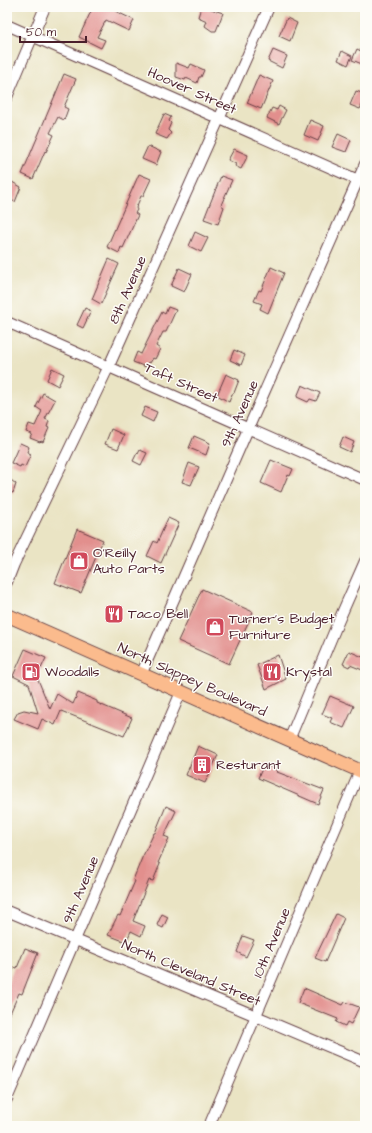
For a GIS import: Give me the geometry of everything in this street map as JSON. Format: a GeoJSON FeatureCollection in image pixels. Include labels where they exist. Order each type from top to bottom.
{"type":"FeatureCollection","features":[{"type":"Feature","properties":{"kind":"main road","name":"North Slappey Boulevard"},"geometry":{"type":"LineString","coordinates":[[7,616],[362,772]]}},
{"type":"Feature","properties":{"kind":"street"},"geometry":{"type":"LineString","coordinates":[[7,97],[45,7]]}},
{"type":"Feature","properties":{"kind":"street","name":"8th Avenue"},"geometry":{"type":"LineString","coordinates":[[7,582],[14,564],[109,366],[269,7]]}},
{"type":"Feature","properties":{"kind":"street","name":"Hoover Street"},"geometry":{"type":"LineString","coordinates":[[7,25],[362,182]]}},
{"type":"Feature","properties":{"kind":"street","name":"9th Avenue"},"geometry":{"type":"LineString","coordinates":[[141,675],[248,429],[362,182],[365,164]]}},
{"type":"Feature","properties":{"kind":"street","name":"Taft Street"},"geometry":{"type":"LineString","coordinates":[[7,322],[365,480]]}},
{"type":"Feature","properties":{"kind":"street"},"geometry":{"type":"LineString","coordinates":[[290,740],[336,627],[365,561]]}},
{"type":"Feature","properties":{"kind":"street","name":"9th Avenue"},"geometry":{"type":"LineString","coordinates":[[7,1100],[181,692]]}},
{"type":"Feature","properties":{"kind":"street","name":"10th Avenue"},"geometry":{"type":"LineString","coordinates":[[209,1126],[362,772]]}},
{"type":"Feature","properties":{"kind":"street","name":"North Cleveland Street"},"geometry":{"type":"LineString","coordinates":[[7,911],[365,1062]]}},
{"type":"Feature","properties":{"kind":"building"},"geometry":{"type":"Polygon","coordinates":[[[93,7],[117,7],[115,11],[134,20],[129,31],[106,20],[97,37],[105,40],[101,48],[79,37],[93,7]]]}},
{"type":"Feature","properties":{"kind":"building"},"geometry":{"type":"Polygon","coordinates":[[[201,7],[223,13],[216,31],[212,31],[205,26],[207,21],[198,17],[201,7]]]}},
{"type":"Feature","properties":{"kind":"building"},"geometry":{"type":"Polygon","coordinates":[[[287,18],[297,23],[290,41],[279,36],[287,18]]]}},
{"type":"Feature","properties":{"kind":"building"},"geometry":{"type":"Polygon","coordinates":[[[357,49],[365,53],[362,64],[352,60],[357,49]]]}},
{"type":"Feature","properties":{"kind":"building"},"geometry":{"type":"Polygon","coordinates":[[[273,50],[287,56],[282,68],[268,61],[273,50]]]}},
{"type":"Feature","properties":{"kind":"building"},"geometry":{"type":"Polygon","coordinates":[[[342,51],[352,56],[348,65],[338,60],[342,51]]]}},
{"type":"Feature","properties":{"kind":"building"},"geometry":{"type":"Polygon","coordinates":[[[176,63],[189,68],[191,64],[204,70],[197,83],[186,78],[185,80],[176,77],[176,63]]]}},
{"type":"Feature","properties":{"kind":"building"},"geometry":{"type":"Polygon","coordinates":[[[64,74],[76,79],[64,107],[68,109],[64,120],[58,117],[50,133],[54,135],[46,152],[45,151],[33,179],[22,174],[64,74]]]}},
{"type":"Feature","properties":{"kind":"building"},"geometry":{"type":"Polygon","coordinates":[[[259,75],[273,81],[261,109],[247,103],[259,75]]]}},
{"type":"Feature","properties":{"kind":"building"},"geometry":{"type":"Polygon","coordinates":[[[356,91],[365,94],[365,99],[360,109],[350,105],[356,91]]]}},
{"type":"Feature","properties":{"kind":"building"},"geometry":{"type":"Polygon","coordinates":[[[279,106],[286,110],[279,124],[267,118],[272,108],[277,110],[279,106]]]}},
{"type":"Feature","properties":{"kind":"building"},"geometry":{"type":"Polygon","coordinates":[[[164,114],[171,117],[169,121],[171,123],[168,130],[171,133],[167,139],[155,134],[164,114]]]}},
{"type":"Feature","properties":{"kind":"building"},"geometry":{"type":"Polygon","coordinates":[[[310,120],[324,126],[318,141],[304,135],[310,120]]]}},
{"type":"Feature","properties":{"kind":"building"},"geometry":{"type":"Polygon","coordinates":[[[338,134],[351,140],[346,152],[332,147],[338,134]]]}},
{"type":"Feature","properties":{"kind":"building"},"geometry":{"type":"Polygon","coordinates":[[[148,146],[161,152],[156,165],[142,159],[148,146]]]}},
{"type":"Feature","properties":{"kind":"building"},"geometry":{"type":"Polygon","coordinates":[[[234,149],[248,155],[241,169],[235,166],[236,164],[228,160],[234,149]]]}},
{"type":"Feature","properties":{"kind":"building"},"geometry":{"type":"Polygon","coordinates":[[[139,174],[151,179],[143,196],[141,196],[135,213],[138,215],[123,248],[121,247],[119,253],[107,247],[139,174]]]}},
{"type":"Feature","properties":{"kind":"building"},"geometry":{"type":"Polygon","coordinates":[[[221,176],[232,180],[221,205],[224,207],[218,224],[204,219],[221,176]]]}},
{"type":"Feature","properties":{"kind":"building"},"geometry":{"type":"Polygon","coordinates":[[[12,182],[21,187],[15,202],[7,198],[7,192],[12,182]]]}},
{"type":"Feature","properties":{"kind":"building"},"geometry":{"type":"Polygon","coordinates":[[[195,232],[208,238],[201,252],[189,246],[195,232]]]}},
{"type":"Feature","properties":{"kind":"building"},"geometry":{"type":"Polygon","coordinates":[[[109,259],[119,264],[101,304],[92,299],[109,259]]]}},
{"type":"Feature","properties":{"kind":"building"},"geometry":{"type":"Polygon","coordinates":[[[271,267],[284,273],[268,313],[260,309],[262,304],[254,301],[259,290],[261,291],[271,267]]]}},
{"type":"Feature","properties":{"kind":"building"},"geometry":{"type":"Polygon","coordinates":[[[179,268],[192,274],[184,292],[171,286],[179,268]]]}},
{"type":"Feature","properties":{"kind":"building"},"geometry":{"type":"Polygon","coordinates":[[[168,307],[176,310],[166,332],[163,332],[156,346],[160,349],[155,359],[153,358],[150,363],[148,362],[146,367],[133,362],[137,352],[141,354],[162,312],[165,314],[168,307]]]}},
{"type":"Feature","properties":{"kind":"building"},"geometry":{"type":"Polygon","coordinates":[[[85,308],[91,311],[83,328],[77,325],[85,308]]]}},
{"type":"Feature","properties":{"kind":"building"},"geometry":{"type":"Polygon","coordinates":[[[234,350],[245,355],[241,365],[230,360],[234,350]]]}},
{"type":"Feature","properties":{"kind":"building"},"geometry":{"type":"Polygon","coordinates":[[[52,368],[64,374],[58,386],[47,380],[52,368]]]}},
{"type":"Feature","properties":{"kind":"building"},"geometry":{"type":"Polygon","coordinates":[[[226,374],[239,380],[229,402],[217,395],[226,374]]]}},
{"type":"Feature","properties":{"kind":"building"},"geometry":{"type":"Polygon","coordinates":[[[302,385],[320,393],[316,401],[310,399],[308,402],[297,397],[302,385]]]}},
{"type":"Feature","properties":{"kind":"building"},"geometry":{"type":"Polygon","coordinates":[[[43,393],[55,400],[45,419],[49,421],[47,427],[49,428],[43,442],[40,442],[30,438],[32,434],[26,432],[29,424],[35,426],[42,411],[36,407],[43,393]]]}},
{"type":"Feature","properties":{"kind":"building"},"geometry":{"type":"Polygon","coordinates":[[[145,407],[157,412],[153,422],[141,416],[145,407]]]}},
{"type":"Feature","properties":{"kind":"building"},"geometry":{"type":"Polygon","coordinates":[[[111,429],[124,435],[118,449],[105,444],[111,429]]]}},
{"type":"Feature","properties":{"kind":"building"},"geometry":{"type":"Polygon","coordinates":[[[194,436],[210,443],[206,455],[189,448],[194,436]]]}},
{"type":"Feature","properties":{"kind":"building"},"geometry":{"type":"Polygon","coordinates":[[[343,437],[354,442],[350,452],[339,447],[343,437]]]}},
{"type":"Feature","properties":{"kind":"building"},"geometry":{"type":"Polygon","coordinates":[[[20,443],[29,447],[27,452],[31,454],[25,467],[21,465],[20,467],[11,463],[20,443]]]}},
{"type":"Feature","properties":{"kind":"building"},"geometry":{"type":"Polygon","coordinates":[[[140,450],[147,453],[141,465],[133,461],[140,450]]]}},
{"type":"Feature","properties":{"kind":"building"},"geometry":{"type":"Polygon","coordinates":[[[271,460],[293,469],[290,476],[288,475],[281,492],[261,483],[271,460]]]}},
{"type":"Feature","properties":{"kind":"building"},"geometry":{"type":"Polygon","coordinates":[[[189,463],[199,467],[191,485],[182,482],[189,463]]]}},
{"type":"Feature","properties":{"kind":"building"},"geometry":{"type":"Polygon","coordinates":[[[7,477],[16,484],[13,493],[7,491],[7,477]]]}},
{"type":"Feature","properties":{"kind":"building"},"geometry":{"type":"Polygon","coordinates":[[[168,518],[179,523],[161,563],[147,556],[154,541],[157,543],[168,518]]]}},
{"type":"Feature","properties":{"kind":"building","name":"O'Reilly Auto Parts"},"geometry":{"type":"Polygon","coordinates":[[[77,529],[103,540],[81,593],[55,583],[77,529]]]}},
{"type":"Feature","properties":{"kind":"building","name":"Turner's Budget Furniture"},"geometry":{"type":"Polygon","coordinates":[[[202,589],[253,612],[229,664],[178,641],[202,589]]]}},
{"type":"Feature","properties":{"kind":"building"},"geometry":{"type":"Polygon","coordinates":[[[25,649],[46,658],[37,677],[50,709],[57,694],[73,704],[78,693],[132,718],[124,736],[61,711],[55,725],[42,719],[38,729],[14,719],[18,712],[24,710],[38,713],[29,684],[13,676],[25,649]]]}},
{"type":"Feature","properties":{"kind":"building"},"geometry":{"type":"Polygon","coordinates":[[[349,651],[365,658],[365,671],[343,664],[349,651]]]}},
{"type":"Feature","properties":{"kind":"building","name":"Krystal"},"geometry":{"type":"Polygon","coordinates":[[[278,655],[286,679],[266,689],[257,665],[278,655]]]}},
{"type":"Feature","properties":{"kind":"building"},"geometry":{"type":"Polygon","coordinates":[[[330,696],[354,706],[344,728],[330,722],[332,718],[322,714],[330,696]]]}},
{"type":"Feature","properties":{"kind":"building","name":"Resturant"},"geometry":{"type":"Polygon","coordinates":[[[198,746],[218,755],[205,783],[186,775],[198,746]]]}},
{"type":"Feature","properties":{"kind":"building"},"geometry":{"type":"Polygon","coordinates":[[[264,764],[278,771],[277,772],[324,790],[318,804],[258,778],[264,764]]]}},
{"type":"Feature","properties":{"kind":"building"},"geometry":{"type":"Polygon","coordinates":[[[166,806],[176,811],[164,836],[169,838],[158,863],[160,864],[153,881],[149,880],[133,921],[145,926],[141,936],[131,931],[126,942],[108,935],[118,915],[120,916],[135,881],[133,880],[142,858],[155,833],[166,806]]]}},
{"type":"Feature","properties":{"kind":"building"},"geometry":{"type":"Polygon","coordinates":[[[162,914],[168,917],[163,928],[157,925],[162,914]]]}},
{"type":"Feature","properties":{"kind":"building"},"geometry":{"type":"Polygon","coordinates":[[[336,914],[344,918],[325,962],[315,958],[336,914]]]}},
{"type":"Feature","properties":{"kind":"building"},"geometry":{"type":"Polygon","coordinates":[[[243,936],[254,940],[246,957],[237,952],[243,936]]]}},
{"type":"Feature","properties":{"kind":"building"},"geometry":{"type":"Polygon","coordinates":[[[25,948],[38,953],[22,994],[19,993],[7,1020],[7,985],[14,967],[17,968],[25,948]]]}},
{"type":"Feature","properties":{"kind":"building"},"geometry":{"type":"Polygon","coordinates":[[[304,988],[343,1005],[345,1002],[359,1007],[351,1024],[347,1022],[345,1026],[336,1022],[338,1019],[298,1003],[304,988]]]}},
{"type":"Feature","properties":{"kind":"place","name":"O'Reilly Auto Parts"},"geometry":{"type":"Point","coordinates":[79,561]}},
{"type":"Feature","properties":{"kind":"place","name":"Taco Bell"},"geometry":{"type":"Point","coordinates":[114,614]}},
{"type":"Feature","properties":{"kind":"place","name":"Turner's Budget Furniture"},"geometry":{"type":"Point","coordinates":[215,627]}},
{"type":"Feature","properties":{"kind":"place","name":"Woodalls"},"geometry":{"type":"Point","coordinates":[31,672]}},
{"type":"Feature","properties":{"kind":"place","name":"Krystal"},"geometry":{"type":"Point","coordinates":[272,672]}},
{"type":"Feature","properties":{"kind":"place","name":"Resturant"},"geometry":{"type":"Point","coordinates":[202,765]}}]}
